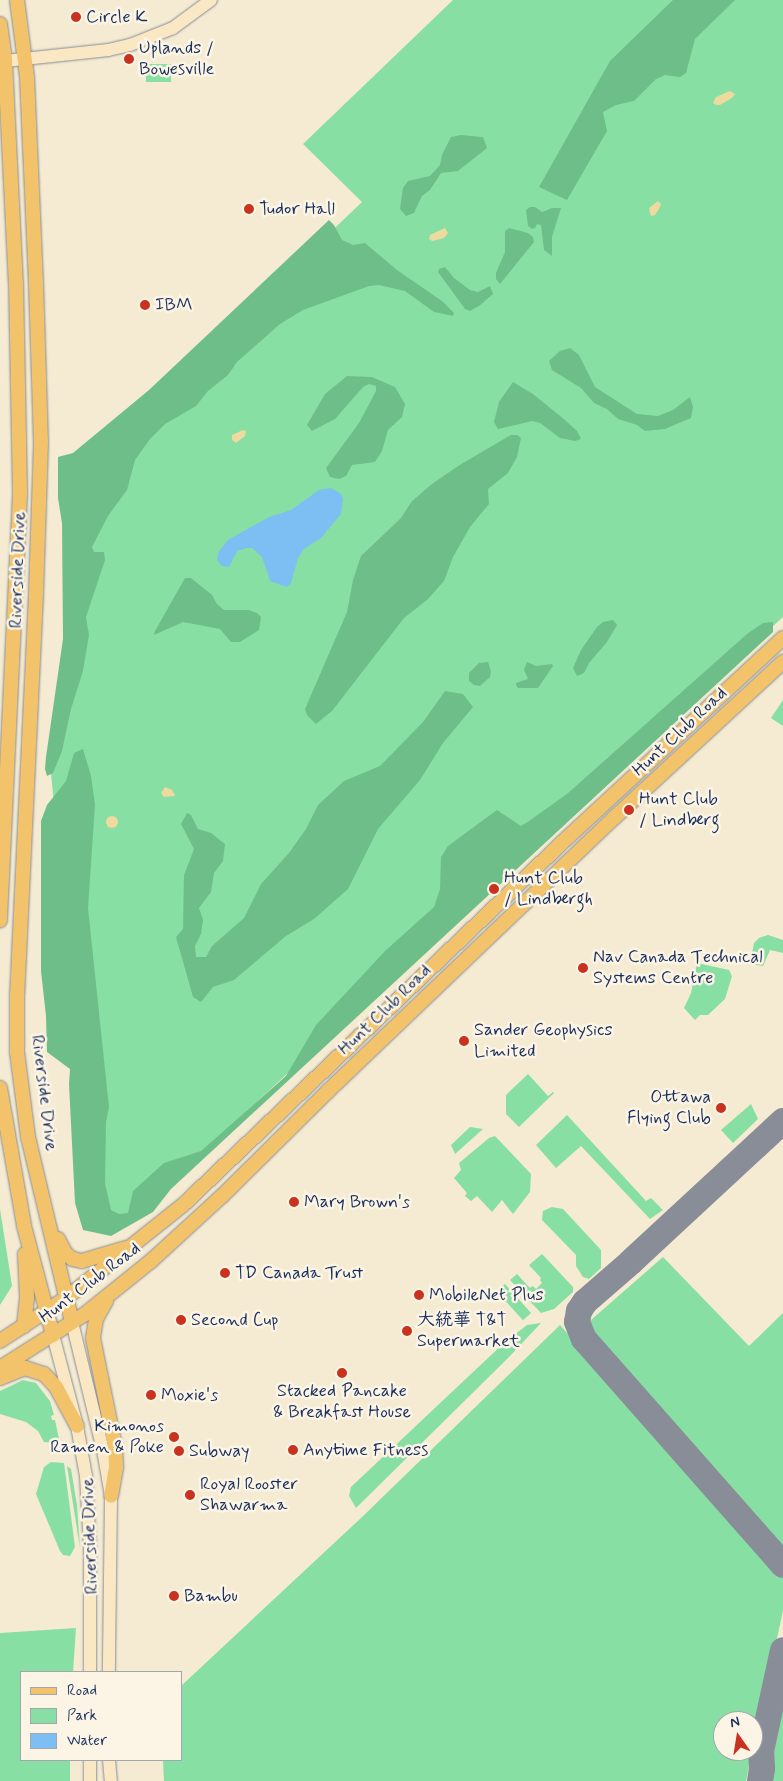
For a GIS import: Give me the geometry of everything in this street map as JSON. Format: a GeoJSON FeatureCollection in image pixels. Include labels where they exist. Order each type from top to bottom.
{"type":"FeatureCollection","features":[{"type":"Feature","properties":{"kind":"main road","name":"Riverside Drive"},"geometry":{"type":"LineString","coordinates":[[17,0],[25,58],[36,283],[40,443],[36,595],[16,994],[17,1052],[28,1137],[102,1450],[111,1496],[112,1567],[109,1671]]}},
{"type":"Feature","properties":{"kind":"main road"},"geometry":{"type":"LineString","coordinates":[[4,61],[130,46],[173,28],[211,0]]}},
{"type":"Feature","properties":{"kind":"main road","name":"Riverside Drive"},"geometry":{"type":"LineString","coordinates":[[0,24],[4,61],[16,282],[20,494],[0,921]]}},
{"type":"Feature","properties":{"kind":"main road","name":"Hunt Club Road"},"geometry":{"type":"LineString","coordinates":[[0,1341],[66,1298],[134,1245],[209,1180],[566,839],[783,638]]}},
{"type":"Feature","properties":{"kind":"main road","name":"Hunt Club Road"},"geometry":{"type":"LineString","coordinates":[[0,1368],[72,1322],[111,1294],[151,1261],[222,1196],[312,1106],[615,817],[783,662]]}},
{"type":"Feature","properties":{"kind":"main road","name":"Riverside Drive"},"geometry":{"type":"LineString","coordinates":[[0,1088],[24,1226],[77,1426],[88,1498],[90,1671]]}},
{"type":"Feature","properties":{"kind":"main road"},"geometry":{"type":"LineString","coordinates":[[300,1094],[312,1106]]}},
{"type":"Feature","properties":{"kind":"main road"},"geometry":{"type":"LineString","coordinates":[[46,1210],[59,1242],[72,1260],[82,1261],[95,1258],[134,1245]]}},
{"type":"Feature","properties":{"kind":"main road"},"geometry":{"type":"LineString","coordinates":[[24,1226],[27,1297],[24,1326]]}},
{"type":"Feature","properties":{"kind":"main road"},"geometry":{"type":"LineString","coordinates":[[111,1294],[96,1319],[93,1338],[115,1446],[116,1468],[111,1496]]}},
{"type":"Feature","properties":{"kind":"main road"},"geometry":{"type":"LineString","coordinates":[[0,1378],[25,1368],[44,1374],[56,1387],[77,1426]]}},
{"type":"Feature","properties":{"kind":"main road"},"geometry":{"type":"LineString","coordinates":[[90,1568],[112,1567]]}},
{"type":"Feature","properties":{"kind":"main road"},"geometry":{"type":"LineString","coordinates":[[90,1761],[90,1781]]}},
{"type":"Feature","properties":{"kind":"main road"},"geometry":{"type":"LineString","coordinates":[[109,1761],[110,1781]]}},
{"type":"Feature","properties":{"kind":"green space"},"geometry":{"type":"Polygon","coordinates":[[[453,0],[783,0],[783,617],[135,1214],[94,1227],[51,773],[68,704],[67,484],[362,202],[303,144],[453,0]]]}},
{"type":"Feature","properties":{"kind":"green space"},"geometry":{"type":"Polygon","coordinates":[[[673,0],[735,0],[695,39],[686,73],[680,77],[665,75],[656,79],[634,101],[616,105],[603,112],[607,131],[567,200],[539,187],[610,61],[673,0]]]}},
{"type":"Feature","properties":{"kind":"green space"},"geometry":{"type":"Polygon","coordinates":[[[146,64],[171,64],[171,82],[146,82],[146,64]]]}},
{"type":"Feature","properties":{"kind":"green space"},"geometry":{"type":"Polygon","coordinates":[[[461,135],[483,137],[487,148],[458,171],[441,173],[430,190],[422,196],[414,213],[406,216],[400,209],[403,188],[408,181],[430,176],[440,165],[442,155],[451,137],[461,135]]]}},
{"type":"Feature","properties":{"kind":"green space"},"geometry":{"type":"Polygon","coordinates":[[[530,207],[535,207],[542,212],[552,208],[561,208],[552,237],[552,256],[544,250],[541,225],[537,224],[532,229],[528,226],[526,210],[530,207]]]}},
{"type":"Feature","properties":{"kind":"green space"},"geometry":{"type":"Polygon","coordinates":[[[329,220],[342,240],[353,245],[365,243],[397,270],[442,301],[454,313],[453,316],[434,312],[405,291],[379,285],[369,286],[303,310],[280,324],[237,362],[228,375],[208,391],[196,406],[165,424],[150,439],[135,460],[127,490],[108,516],[92,547],[94,552],[104,552],[105,560],[86,617],[89,635],[83,671],[71,709],[62,751],[53,773],[47,776],[45,769],[46,757],[63,639],[62,523],[58,498],[58,457],[73,453],[149,390],[329,220]]]}},
{"type":"Feature","properties":{"kind":"green space"},"geometry":{"type":"Polygon","coordinates":[[[509,228],[528,233],[533,237],[534,242],[500,284],[496,279],[496,273],[505,252],[505,231],[509,228]]]}},
{"type":"Feature","properties":{"kind":"green space"},"geometry":{"type":"Polygon","coordinates":[[[445,267],[454,278],[470,290],[478,292],[490,286],[493,294],[470,311],[465,309],[438,272],[439,269],[445,267]]]}},
{"type":"Feature","properties":{"kind":"green space"},"geometry":{"type":"Polygon","coordinates":[[[570,348],[579,355],[595,387],[637,414],[658,416],[673,410],[690,397],[693,407],[691,418],[665,429],[645,431],[637,425],[618,419],[607,409],[594,403],[581,388],[552,370],[549,361],[560,351],[570,348]]]}},
{"type":"Feature","properties":{"kind":"green space"},"geometry":{"type":"Polygon","coordinates":[[[347,376],[372,377],[395,387],[405,404],[402,417],[388,430],[382,451],[375,462],[352,465],[346,476],[339,479],[330,477],[326,468],[359,423],[376,391],[376,386],[369,384],[363,387],[335,419],[312,431],[307,425],[325,394],[347,376]]]}},
{"type":"Feature","properties":{"kind":"green space"},"geometry":{"type":"Polygon","coordinates":[[[513,382],[533,394],[565,420],[577,431],[581,439],[575,441],[560,438],[540,423],[532,421],[498,429],[494,422],[499,402],[513,382]]]}},
{"type":"Feature","properties":{"kind":"green space"},"geometry":{"type":"Polygon","coordinates":[[[511,435],[517,435],[521,438],[517,457],[508,473],[488,489],[489,504],[470,527],[453,557],[444,581],[427,600],[404,618],[332,711],[316,724],[307,715],[305,709],[347,612],[353,580],[361,556],[401,518],[412,501],[432,484],[458,466],[511,435]]]}},
{"type":"Feature","properties":{"kind":"green space"},"geometry":{"type":"Polygon","coordinates":[[[185,578],[191,578],[212,595],[217,604],[224,610],[249,610],[257,613],[261,617],[259,630],[240,642],[231,642],[220,629],[183,622],[154,635],[185,578]]]}},
{"type":"Feature","properties":{"kind":"green space"},"geometry":{"type":"Polygon","coordinates":[[[613,620],[617,625],[607,642],[589,663],[584,673],[577,676],[573,668],[581,650],[597,627],[603,622],[613,620]]]}},
{"type":"Feature","properties":{"kind":"green space"},"geometry":{"type":"Polygon","coordinates":[[[773,622],[773,632],[171,1189],[153,1212],[111,1236],[83,1230],[75,1203],[69,1084],[70,1069],[47,1052],[46,1016],[41,971],[41,821],[47,805],[66,781],[74,753],[83,749],[91,776],[95,805],[88,908],[109,1107],[106,1122],[105,1183],[111,1210],[119,1214],[128,1213],[133,1191],[164,1163],[201,1151],[286,1076],[316,1025],[385,951],[434,907],[440,889],[441,857],[448,846],[497,810],[521,826],[529,821],[567,794],[747,634],[763,623],[773,622]]]}},
{"type":"Feature","properties":{"kind":"green space"},"geometry":{"type":"Polygon","coordinates":[[[488,662],[491,671],[490,677],[480,686],[474,685],[469,681],[469,673],[479,663],[488,662]]]}},
{"type":"Feature","properties":{"kind":"green space"},"geometry":{"type":"Polygon","coordinates":[[[527,662],[536,666],[552,664],[553,666],[538,688],[518,688],[516,685],[516,683],[528,679],[524,670],[527,662]]]}},
{"type":"Feature","properties":{"kind":"green space"},"geometry":{"type":"Polygon","coordinates":[[[445,691],[463,694],[473,707],[443,743],[420,780],[378,829],[348,889],[314,919],[286,936],[234,980],[213,987],[201,1002],[193,997],[176,937],[183,929],[184,875],[194,849],[181,824],[187,813],[191,815],[198,829],[211,833],[225,844],[223,861],[214,873],[211,892],[199,908],[203,920],[201,934],[195,946],[196,957],[206,957],[212,946],[244,918],[261,884],[289,853],[306,829],[318,805],[344,781],[380,766],[423,722],[445,691]]]}},
{"type":"Feature","properties":{"kind":"green space"},"geometry":{"type":"Polygon","coordinates":[[[783,700],[783,726],[771,718],[783,700]]]}},
{"type":"Feature","properties":{"kind":"green space"},"geometry":{"type":"Polygon","coordinates":[[[768,935],[783,940],[783,953],[770,950],[763,966],[750,964],[754,943],[759,938],[768,935]]]}},
{"type":"Feature","properties":{"kind":"green space"},"geometry":{"type":"Polygon","coordinates":[[[697,963],[729,970],[732,976],[725,999],[708,1015],[700,1015],[695,1020],[684,1008],[691,993],[697,963]]]}},
{"type":"Feature","properties":{"kind":"green space"},"geometry":{"type":"Polygon","coordinates":[[[528,1074],[548,1096],[554,1093],[519,1127],[506,1114],[506,1095],[528,1074]]]}},
{"type":"Feature","properties":{"kind":"green space"},"geometry":{"type":"Polygon","coordinates":[[[751,1104],[758,1119],[733,1143],[721,1130],[751,1104]]]}},
{"type":"Feature","properties":{"kind":"green space"},"geometry":{"type":"Polygon","coordinates":[[[567,1115],[646,1201],[651,1198],[663,1210],[650,1219],[581,1146],[556,1168],[536,1145],[567,1115]]]}},
{"type":"Feature","properties":{"kind":"green space"},"geometry":{"type":"Polygon","coordinates":[[[470,1127],[483,1129],[455,1154],[451,1145],[470,1127]]]}},
{"type":"Feature","properties":{"kind":"green space"},"geometry":{"type":"Polygon","coordinates":[[[495,1136],[531,1174],[530,1192],[513,1214],[502,1200],[492,1212],[477,1196],[471,1201],[465,1196],[467,1193],[454,1178],[461,1170],[459,1163],[489,1138],[495,1136]]]}},
{"type":"Feature","properties":{"kind":"green space"},"geometry":{"type":"Polygon","coordinates":[[[552,1207],[563,1209],[601,1250],[601,1268],[589,1279],[583,1277],[576,1266],[576,1255],[542,1220],[543,1211],[552,1207]]]}},
{"type":"Feature","properties":{"kind":"green space"},"geometry":{"type":"Polygon","coordinates":[[[0,1209],[12,1286],[0,1305],[0,1209]]]}},
{"type":"Feature","properties":{"kind":"green space"},"geometry":{"type":"Polygon","coordinates":[[[542,1254],[573,1287],[573,1292],[554,1309],[541,1313],[510,1280],[517,1274],[530,1288],[533,1286],[536,1289],[542,1283],[541,1278],[529,1265],[542,1254]]]}},
{"type":"Feature","properties":{"kind":"green space"},"geometry":{"type":"Polygon","coordinates":[[[663,1257],[749,1346],[783,1313],[783,1553],[591,1336],[591,1320],[663,1257]]]}},
{"type":"Feature","properties":{"kind":"green space"},"geometry":{"type":"Polygon","coordinates":[[[505,1284],[531,1313],[523,1320],[497,1291],[505,1284]]]}},
{"type":"Feature","properties":{"kind":"green space"},"geometry":{"type":"Polygon","coordinates":[[[541,1323],[356,1508],[349,1496],[351,1487],[505,1342],[527,1325],[541,1323]]]}},
{"type":"Feature","properties":{"kind":"green space"},"geometry":{"type":"Polygon","coordinates":[[[560,1325],[783,1577],[783,1611],[761,1711],[713,1711],[713,1761],[750,1761],[746,1781],[164,1781],[163,1761],[182,1761],[182,1685],[361,1518],[560,1325]]]}},
{"type":"Feature","properties":{"kind":"green space"},"geometry":{"type":"Polygon","coordinates":[[[23,1380],[36,1383],[50,1401],[54,1415],[51,1416],[52,1420],[55,1420],[59,1439],[54,1443],[44,1442],[38,1431],[26,1422],[0,1414],[0,1391],[23,1380]]]}},
{"type":"Feature","properties":{"kind":"green space"},"geometry":{"type":"Polygon","coordinates":[[[51,1462],[64,1463],[75,1547],[70,1556],[63,1555],[60,1551],[36,1494],[44,1467],[51,1462]]]}},
{"type":"Feature","properties":{"kind":"green space"},"geometry":{"type":"Polygon","coordinates":[[[67,1466],[71,1469],[77,1505],[80,1548],[67,1466]]]}},
{"type":"Feature","properties":{"kind":"green space"},"geometry":{"type":"Polygon","coordinates":[[[76,1628],[73,1671],[20,1671],[20,1761],[70,1761],[70,1781],[0,1781],[0,1633],[76,1628]]]}},
{"type":"Feature","properties":{"kind":"green space"},"geometry":{"type":"Polygon","coordinates":[[[783,1688],[783,1781],[767,1781],[772,1760],[768,1756],[783,1688]]]}},
{"type":"Feature","properties":{"kind":"sand"},"geometry":{"type":"Polygon","coordinates":[[[730,91],[735,94],[732,98],[720,105],[713,103],[716,97],[730,91]]]}},
{"type":"Feature","properties":{"kind":"sand"},"geometry":{"type":"Polygon","coordinates":[[[658,201],[661,204],[659,209],[655,215],[651,216],[649,208],[658,201]]]}},
{"type":"Feature","properties":{"kind":"sand"},"geometry":{"type":"Polygon","coordinates":[[[445,228],[448,233],[444,238],[432,241],[429,239],[430,235],[445,228]]]}},
{"type":"Feature","properties":{"kind":"sand"},"geometry":{"type":"Polygon","coordinates":[[[243,430],[246,431],[245,436],[236,443],[232,440],[232,435],[243,430]]]}},
{"type":"Feature","properties":{"kind":"sand"},"geometry":{"type":"Polygon","coordinates":[[[165,787],[172,790],[175,795],[164,797],[161,793],[165,787]]]}},
{"type":"Feature","properties":{"kind":"sand"},"geometry":{"type":"Polygon","coordinates":[[[110,816],[114,816],[118,822],[114,828],[110,828],[106,824],[106,820],[110,816]]]}},
{"type":"Feature","properties":{"kind":"water"},"geometry":{"type":"Polygon","coordinates":[[[331,488],[340,493],[343,498],[341,514],[321,538],[304,549],[298,558],[291,583],[287,587],[270,581],[262,557],[252,548],[237,551],[229,567],[222,566],[217,560],[219,551],[228,540],[269,517],[291,510],[319,490],[331,488]]]}},
{"type":"Feature","properties":{"kind":"taxiway"},"geometry":{"type":"LineString","coordinates":[[783,1121],[631,1262],[585,1302],[579,1311],[577,1322],[584,1339],[783,1565]]}},
{"type":"Feature","properties":{"kind":"taxiway"},"geometry":{"type":"LineString","coordinates":[[760,1781],[762,1768],[761,1751],[783,1650]]}},
{"type":"Feature","properties":{"kind":"place","name":"Circle K"},"geometry":{"type":"Point","coordinates":[76,17]}},
{"type":"Feature","properties":{"kind":"place","name":"Uplands / Bowesville"},"geometry":{"type":"Point","coordinates":[129,59]}},
{"type":"Feature","properties":{"kind":"place","name":"Tudor Hall"},"geometry":{"type":"Point","coordinates":[249,209]}},
{"type":"Feature","properties":{"kind":"place","name":"IBM"},"geometry":{"type":"Point","coordinates":[145,305]}},
{"type":"Feature","properties":{"kind":"place","name":"Hunt Club / Lindberg"},"geometry":{"type":"Point","coordinates":[629,810]}},
{"type":"Feature","properties":{"kind":"place","name":"Hunt Club / Lindbergh"},"geometry":{"type":"Point","coordinates":[494,889]}},
{"type":"Feature","properties":{"kind":"place","name":"Nav Canada Technical Systems Centre"},"geometry":{"type":"Point","coordinates":[583,968]}},
{"type":"Feature","properties":{"kind":"place","name":"Sander Geophysics Limited"},"geometry":{"type":"Point","coordinates":[464,1041]}},
{"type":"Feature","properties":{"kind":"place","name":"Ottawa Flying Club"},"geometry":{"type":"Point","coordinates":[721,1108]}},
{"type":"Feature","properties":{"kind":"place","name":"Mary Brown's"},"geometry":{"type":"Point","coordinates":[294,1202]}},
{"type":"Feature","properties":{"kind":"place","name":"TD Canada Trust"},"geometry":{"type":"Point","coordinates":[225,1273]}},
{"type":"Feature","properties":{"kind":"place","name":"MobileNet Plus"},"geometry":{"type":"Point","coordinates":[419,1295]}},
{"type":"Feature","properties":{"kind":"place","name":"Second Cup"},"geometry":{"type":"Point","coordinates":[181,1320]}},
{"type":"Feature","properties":{"kind":"place","name":"大統華 T&T Supermarket"},"geometry":{"type":"Point","coordinates":[407,1331]}},
{"type":"Feature","properties":{"kind":"place","name":"Stacked Pancake & Breakfast House"},"geometry":{"type":"Point","coordinates":[342,1373]}},
{"type":"Feature","properties":{"kind":"place","name":"Moxie's"},"geometry":{"type":"Point","coordinates":[151,1395]}},
{"type":"Feature","properties":{"kind":"place","name":"Kimonos Ramen & Poke"},"geometry":{"type":"Point","coordinates":[174,1437]}},
{"type":"Feature","properties":{"kind":"place","name":"Anytime Fitness"},"geometry":{"type":"Point","coordinates":[293,1450]}},
{"type":"Feature","properties":{"kind":"place","name":"Subway"},"geometry":{"type":"Point","coordinates":[179,1451]}},
{"type":"Feature","properties":{"kind":"place","name":"Royal Rooster Shawarma"},"geometry":{"type":"Point","coordinates":[190,1495]}},
{"type":"Feature","properties":{"kind":"place","name":"Bambu"},"geometry":{"type":"Point","coordinates":[174,1596]}}]}
